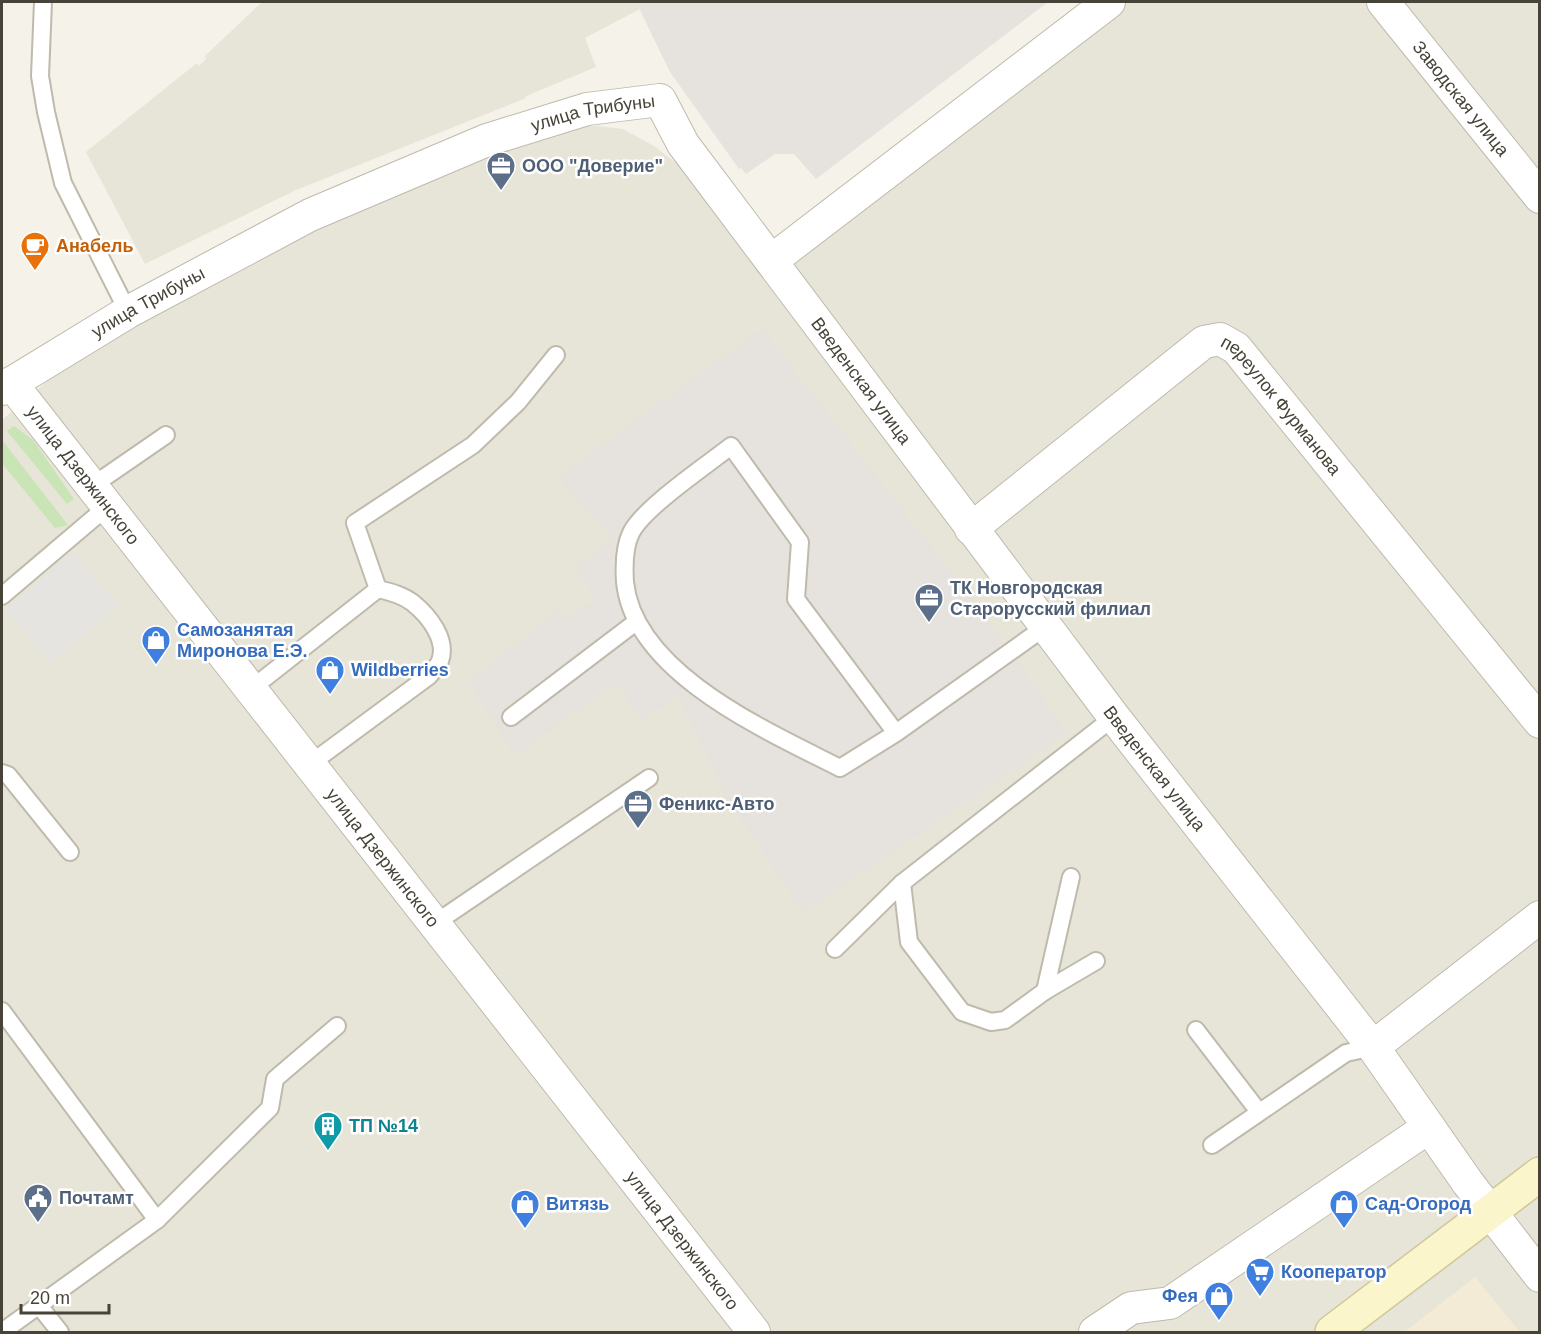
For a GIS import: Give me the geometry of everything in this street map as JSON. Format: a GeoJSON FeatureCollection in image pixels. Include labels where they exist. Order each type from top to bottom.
{"type":"FeatureCollection","features":[{"type":"Feature","properties":{"kind":"main road"},"geometry":{"type":"LineString","coordinates":[[1332,1332],[1539,1174]]}},
{"type":"Feature","properties":{"kind":"street"},"geometry":{"type":"LineString","coordinates":[[771,261],[1109,2]]}},
{"type":"Feature","properties":{"kind":"street","name":"Заводская улица"},"geometry":{"type":"LineString","coordinates":[[1383,2],[1539,197]]}},
{"type":"Feature","properties":{"kind":"street","name":"улица Трибуны"},"geometry":{"type":"LineString","coordinates":[[5,383],[128,312],[310,215],[487,140],[587,109],[660,100],[682,144],[771,261]]}},
{"type":"Feature","properties":{"kind":"street","name":"Введенская улица"},"geometry":{"type":"LineString","coordinates":[[771,261],[1045,627],[1373,1047],[1490,1212],[1539,1276]]}},
{"type":"Feature","properties":{"kind":"street","name":"переулок Фурманова"},"geometry":{"type":"LineString","coordinates":[[971,529],[1204,342],[1220,339],[1236,348],[1539,722]]}},
{"type":"Feature","properties":{"kind":"street","name":"улица Дзержинского"},"geometry":{"type":"LineString","coordinates":[[5,383],[100,496],[754,1332]]}},
{"type":"Feature","properties":{"kind":"street"},"geometry":{"type":"LineString","coordinates":[[1373,1047],[1539,917]]}},
{"type":"Feature","properties":{"kind":"street"},"geometry":{"type":"LineString","coordinates":[[1095,1332],[1131,1308],[1170,1303],[1430,1127]]}},
{"type":"Feature","properties":{"kind":"lane"},"geometry":{"type":"LineString","coordinates":[[43,2],[40,76],[63,183],[128,312]]}},
{"type":"Feature","properties":{"kind":"lane"},"geometry":{"type":"LineString","coordinates":[[378,589],[355,523],[473,445],[518,402],[556,355]]}},
{"type":"Feature","properties":{"kind":"lane"},"geometry":{"type":"LineString","coordinates":[[2,596],[100,496],[166,435]]}},
{"type":"Feature","properties":{"kind":"lane"},"geometry":{"type":"LineString","coordinates":[[896,733],[796,599],[800,542],[731,446],[651,510],[632,532],[623,565],[627,596],[636,622],[669,664],[748,721],[840,768],[896,733],[1045,627]]}},
{"type":"Feature","properties":{"kind":"lane"},"geometry":{"type":"LineString","coordinates":[[251,689],[378,589]]}},
{"type":"Feature","properties":{"kind":"lane"},"geometry":{"type":"LineString","coordinates":[[309,764],[429,676],[440,662],[442,647],[439,634],[414,603],[396,594],[378,589]]}},
{"type":"Feature","properties":{"kind":"lane"},"geometry":{"type":"LineString","coordinates":[[511,717],[636,622]]}},
{"type":"Feature","properties":{"kind":"lane"},"geometry":{"type":"LineString","coordinates":[[835,949],[902,884],[1114,717]]}},
{"type":"Feature","properties":{"kind":"lane"},"geometry":{"type":"LineString","coordinates":[[2,773],[8,775],[69,852]]}},
{"type":"Feature","properties":{"kind":"lane"},"geometry":{"type":"LineString","coordinates":[[434,924],[649,778]]}},
{"type":"Feature","properties":{"kind":"lane"},"geometry":{"type":"LineString","coordinates":[[1045,991],[1071,877]]}},
{"type":"Feature","properties":{"kind":"lane"},"geometry":{"type":"LineString","coordinates":[[902,884],[909,942],[962,1012],[991,1022],[1005,1020],[1045,991],[1096,961]]}},
{"type":"Feature","properties":{"kind":"lane"},"geometry":{"type":"LineString","coordinates":[[2,1011],[157,1220]]}},
{"type":"Feature","properties":{"kind":"lane"},"geometry":{"type":"LineString","coordinates":[[2,1332],[40,1307],[157,1220],[270,1108],[275,1079],[337,1026]]}},
{"type":"Feature","properties":{"kind":"lane"},"geometry":{"type":"LineString","coordinates":[[1196,1029],[1259,1112]]}},
{"type":"Feature","properties":{"kind":"lane"},"geometry":{"type":"LineString","coordinates":[[1212,1145],[1346,1053],[1373,1047]]}},
{"type":"Feature","properties":{"kind":"lane"},"geometry":{"type":"LineString","coordinates":[[40,1307],[60,1332]]}},
{"type":"Feature","properties":{"kind":"shaded area"},"geometry":{"type":"Polygon","coordinates":[[[262,2],[636,2],[640,9],[585,38],[596,67],[526,96],[526,98],[296,190],[145,264],[86,152],[197,63],[199,66],[206,59],[205,56],[262,2]]]}},
{"type":"Feature","properties":{"kind":"shaded area"},"geometry":{"type":"Polygon","coordinates":[[[636,2],[1048,2],[816,179],[794,154],[775,154],[746,174],[741,168],[739,169],[670,72],[636,2]]]}},
{"type":"Feature","properties":{"kind":"shaded area"},"geometry":{"type":"Polygon","coordinates":[[[1083,2],[1539,2],[1539,1332],[2,1332],[2,420],[63,368],[300,233],[562,127],[597,126],[623,129],[654,146],[680,166],[752,253],[784,235],[1083,2]]]}},
{"type":"Feature","properties":{"kind":"shaded area"},"geometry":{"type":"Polygon","coordinates":[[[762,328],[995,629],[1067,733],[803,913],[727,798],[678,696],[642,721],[616,683],[514,756],[469,681],[560,608],[569,618],[596,598],[573,568],[612,540],[558,477],[762,328]]]}},
{"type":"Feature","properties":{"kind":"shaded area"},"geometry":{"type":"Polygon","coordinates":[[[73,552],[118,605],[51,663],[5,610],[73,552]]]}},
{"type":"Feature","properties":{"kind":"shaded area"},"geometry":{"type":"Polygon","coordinates":[[[1475,1277],[1520,1332],[1404,1332],[1475,1277]]]}},
{"type":"Feature","properties":{"kind":"green space"},"geometry":{"type":"Polygon","coordinates":[[[14,426],[33,440],[74,499],[67,504],[7,431],[14,426]]]}},
{"type":"Feature","properties":{"kind":"green space"},"geometry":{"type":"Polygon","coordinates":[[[2,440],[68,525],[55,528],[2,463],[2,440]]]}},
{"type":"Feature","properties":{"kind":"place","name":"ООО \"Доверие\""},"geometry":{"type":"Point","coordinates":[501,192]}},
{"type":"Feature","properties":{"kind":"place","name":"Анабель"},"geometry":{"type":"Point","coordinates":[35,272]}},
{"type":"Feature","properties":{"kind":"place","name":"ТК Новгородская Старорусский филиал"},"geometry":{"type":"Point","coordinates":[929,624]}},
{"type":"Feature","properties":{"kind":"place","name":"Самозанятая Миронова Е.Э."},"geometry":{"type":"Point","coordinates":[156,666]}},
{"type":"Feature","properties":{"kind":"place","name":"Wildberries"},"geometry":{"type":"Point","coordinates":[330,696]}},
{"type":"Feature","properties":{"kind":"place","name":"Феникс-Авто"},"geometry":{"type":"Point","coordinates":[638,830]}},
{"type":"Feature","properties":{"kind":"place","name":"ТП №14"},"geometry":{"type":"Point","coordinates":[328,1152]}},
{"type":"Feature","properties":{"kind":"place","name":"Почтамт"},"geometry":{"type":"Point","coordinates":[38,1224]}},
{"type":"Feature","properties":{"kind":"place","name":"Витязь"},"geometry":{"type":"Point","coordinates":[525,1230]}},
{"type":"Feature","properties":{"kind":"place","name":"Сад-Огород"},"geometry":{"type":"Point","coordinates":[1344,1230]}},
{"type":"Feature","properties":{"kind":"place","name":"Кооператор"},"geometry":{"type":"Point","coordinates":[1260,1298]}},
{"type":"Feature","properties":{"kind":"place","name":"Фея"},"geometry":{"type":"Point","coordinates":[1219,1322]}}]}
